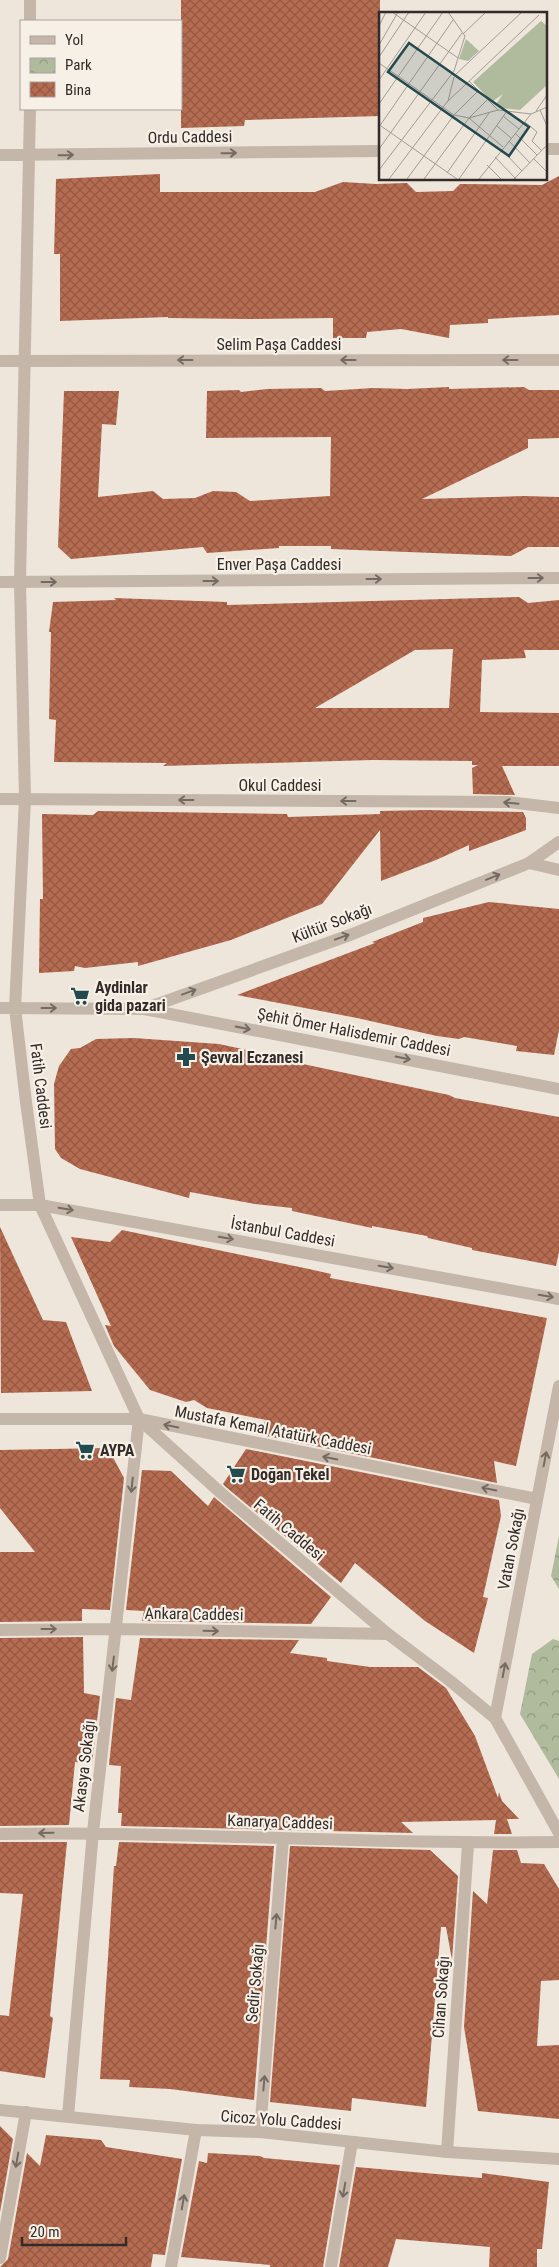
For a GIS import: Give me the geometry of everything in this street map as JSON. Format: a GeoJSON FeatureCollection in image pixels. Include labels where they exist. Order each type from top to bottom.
{"type":"FeatureCollection","features":[{"type":"Feature","properties":{"kind":"street"},"geometry":{"type":"LineString","coordinates":[[30,0],[30,20]]}},
{"type":"Feature","properties":{"kind":"street","name":"Fatih Caddesi"},"geometry":{"type":"LineString","coordinates":[[30,110],[23,361],[20,582],[25,799],[15,1008],[40,1204],[139,1419],[221,1493],[388,1634],[495,1718],[559,1833]]}},
{"type":"Feature","properties":{"kind":"street"},"geometry":{"type":"LineString","coordinates":[[546,149],[559,149]]}},
{"type":"Feature","properties":{"kind":"street","name":"Ordu Caddesi"},"geometry":{"type":"LineString","coordinates":[[0,156],[379,151]]}},
{"type":"Feature","properties":{"kind":"street","name":"Selim Paşa Caddesi"},"geometry":{"type":"LineString","coordinates":[[0,361],[559,360]]}},
{"type":"Feature","properties":{"kind":"street","name":"Enver Paşa Caddesi"},"geometry":{"type":"LineString","coordinates":[[0,582],[559,578]]}},
{"type":"Feature","properties":{"kind":"street","name":"Okul Caddesi"},"geometry":{"type":"LineString","coordinates":[[0,799],[508,802],[559,808]]}},
{"type":"Feature","properties":{"kind":"street","name":"Kültür Sokağı"},"geometry":{"type":"LineString","coordinates":[[144,1009],[350,935],[529,863],[559,842]]}},
{"type":"Feature","properties":{"kind":"street"},"geometry":{"type":"LineString","coordinates":[[529,863],[559,870]]}},
{"type":"Feature","properties":{"kind":"street"},"geometry":{"type":"LineString","coordinates":[[0,1008],[144,1009]]}},
{"type":"Feature","properties":{"kind":"street","name":"Şehit Ömer Halisdemir Caddesi"},"geometry":{"type":"LineString","coordinates":[[144,1009],[559,1089]]}},
{"type":"Feature","properties":{"kind":"street","name":"İstanbul Caddesi"},"geometry":{"type":"LineString","coordinates":[[0,1205],[40,1204],[559,1298]]}},
{"type":"Feature","properties":{"kind":"street","name":"Vatan Sokağı"},"geometry":{"type":"LineString","coordinates":[[495,1718],[559,1386]]}},
{"type":"Feature","properties":{"kind":"street","name":"Mustafa Kemal Atatürk Caddesi"},"geometry":{"type":"LineString","coordinates":[[0,1419],[139,1419],[537,1499]]}},
{"type":"Feature","properties":{"kind":"street","name":"Akasya Sokağı"},"geometry":{"type":"LineString","coordinates":[[68,2116],[93,1832],[139,1419]]}},
{"type":"Feature","properties":{"kind":"street","name":"Ankara Caddesi"},"geometry":{"type":"LineString","coordinates":[[0,1630],[117,1629],[388,1634]]}},
{"type":"Feature","properties":{"kind":"street","name":"Kanarya Caddesi"},"geometry":{"type":"LineString","coordinates":[[0,1834],[93,1832],[468,1844],[559,1842]]}},
{"type":"Feature","properties":{"kind":"street","name":"Sedir Sokağı"},"geometry":{"type":"LineString","coordinates":[[260,2132],[283,1838]]}},
{"type":"Feature","properties":{"kind":"street","name":"Cihan Sokağı"},"geometry":{"type":"LineString","coordinates":[[447,2152],[468,1844]]}},
{"type":"Feature","properties":{"kind":"street","name":"Cicoz Yolu Caddesi"},"geometry":{"type":"LineString","coordinates":[[0,2110],[196,2130],[260,2132],[447,2152],[559,2159]]}},
{"type":"Feature","properties":{"kind":"street"},"geometry":{"type":"LineString","coordinates":[[0,2258],[26,2112]]}},
{"type":"Feature","properties":{"kind":"street"},"geometry":{"type":"LineString","coordinates":[[171,2267],[196,2130]]}},
{"type":"Feature","properties":{"kind":"street"},"geometry":{"type":"LineString","coordinates":[[331,2267],[352,2142]]}},
{"type":"Feature","properties":{"kind":"green space"},"geometry":{"type":"Polygon","coordinates":[[[559,1536],[559,1589],[551,1576],[559,1536]]]}},
{"type":"Feature","properties":{"kind":"green space"},"geometry":{"type":"Polygon","coordinates":[[[553,1639],[559,1641],[559,1779],[520,1714],[532,1654],[553,1639]]]}},
{"type":"Feature","properties":{"kind":"building"},"geometry":{"type":"Polygon","coordinates":[[[181,0],[380,0],[379,116],[245,120],[244,126],[181,128],[181,0]]]}},
{"type":"Feature","properties":{"kind":"building"},"geometry":{"type":"Polygon","coordinates":[[[160,174],[160,192],[315,192],[343,182],[407,183],[416,192],[453,191],[460,184],[542,185],[559,176],[559,315],[488,319],[488,323],[450,325],[449,338],[401,329],[367,332],[366,338],[333,338],[333,318],[248,319],[168,317],[60,321],[60,254],[54,254],[56,179],[160,174]]]}},
{"type":"Feature","properties":{"kind":"building"},"geometry":{"type":"Polygon","coordinates":[[[449,387],[449,389],[524,387],[529,390],[559,390],[559,438],[528,439],[528,448],[422,499],[524,496],[559,497],[559,547],[528,547],[511,556],[331,549],[331,546],[279,546],[279,548],[207,553],[203,547],[71,559],[58,547],[64,391],[119,391],[116,425],[102,424],[98,497],[153,491],[163,499],[195,498],[213,491],[236,492],[250,501],[330,496],[331,437],[206,438],[207,391],[239,390],[241,392],[267,389],[321,388],[325,391],[449,387]]]}},
{"type":"Feature","properties":{"kind":"building"},"geometry":{"type":"Polygon","coordinates":[[[519,597],[528,603],[559,600],[559,650],[524,650],[526,658],[482,660],[480,712],[559,713],[559,766],[502,766],[515,795],[473,794],[472,768],[478,765],[472,765],[472,761],[372,760],[163,766],[167,763],[54,762],[56,720],[49,719],[51,632],[49,632],[53,602],[116,600],[114,598],[227,602],[227,605],[519,597]],[[453,649],[415,650],[315,708],[449,708],[453,649]]]}},
{"type":"Feature","properties":{"kind":"building"},"geometry":{"type":"Polygon","coordinates":[[[98,811],[287,814],[288,817],[380,814],[380,811],[523,812],[526,818],[526,830],[469,851],[469,845],[381,881],[380,830],[322,904],[231,940],[138,966],[138,962],[85,968],[75,966],[74,971],[39,973],[40,899],[43,899],[42,814],[93,815],[98,811]]]}},
{"type":"Feature","properties":{"kind":"building"},"geometry":{"type":"Polygon","coordinates":[[[489,902],[559,909],[559,1030],[554,1055],[516,1051],[517,1046],[464,1037],[459,1039],[437,1036],[357,1018],[237,995],[375,943],[372,942],[423,922],[423,918],[489,902]]]}},
{"type":"Feature","properties":{"kind":"building"},"geometry":{"type":"Polygon","coordinates":[[[134,1038],[219,1044],[265,1054],[270,1057],[449,1095],[455,1098],[559,1117],[559,1252],[556,1266],[472,1250],[472,1248],[428,1238],[427,1236],[372,1226],[372,1228],[292,1211],[292,1208],[255,1204],[190,1192],[189,1198],[80,1169],[61,1158],[55,1149],[54,1084],[59,1066],[71,1049],[80,1048],[96,1039],[134,1038]]]}},
{"type":"Feature","properties":{"kind":"building"},"geometry":{"type":"Polygon","coordinates":[[[0,1227],[43,1320],[66,1322],[92,1391],[1,1393],[0,1227]]]}},
{"type":"Feature","properties":{"kind":"building"},"geometry":{"type":"Polygon","coordinates":[[[122,1230],[331,1274],[330,1278],[547,1318],[516,1466],[494,1461],[497,1483],[256,1434],[266,1420],[207,1408],[194,1400],[186,1402],[150,1390],[114,1346],[105,1325],[111,1326],[71,1237],[110,1242],[122,1230]]]}},
{"type":"Feature","properties":{"kind":"building"},"geometry":{"type":"Polygon","coordinates":[[[108,1448],[124,1478],[110,1610],[82,1609],[82,1621],[0,1622],[0,1552],[35,1552],[0,1508],[0,1450],[108,1448]]]}},
{"type":"Feature","properties":{"kind":"building"},"geometry":{"type":"Polygon","coordinates":[[[246,1449],[499,1500],[501,1516],[483,1597],[488,1598],[474,1653],[425,1621],[355,1563],[341,1583],[226,1487],[223,1484],[246,1449]]]}},
{"type":"Feature","properties":{"kind":"building"},"geometry":{"type":"Polygon","coordinates":[[[142,1470],[171,1471],[208,1506],[214,1497],[331,1597],[311,1624],[142,1621],[144,1611],[126,1610],[142,1470]]]}},
{"type":"Feature","properties":{"kind":"building"},"geometry":{"type":"Polygon","coordinates":[[[83,1637],[84,1693],[100,1696],[92,1763],[91,1752],[86,1752],[85,1763],[75,1762],[69,1825],[0,1826],[0,1638],[83,1637]]]}},
{"type":"Feature","properties":{"kind":"building"},"geometry":{"type":"Polygon","coordinates":[[[140,1638],[299,1640],[290,1653],[327,1658],[327,1661],[370,1667],[418,1667],[446,1688],[475,1736],[498,1798],[499,1792],[502,1801],[519,1819],[507,1819],[512,1834],[494,1834],[496,1820],[401,1822],[413,1833],[121,1826],[122,1813],[118,1813],[121,1766],[109,1765],[116,1698],[131,1700],[140,1638]]]}},
{"type":"Feature","properties":{"kind":"building"},"geometry":{"type":"Polygon","coordinates":[[[0,1842],[67,1842],[50,2016],[53,2018],[45,2078],[0,2071],[0,2015],[9,2016],[23,1894],[0,1893],[0,1842]]]}},
{"type":"Feature","properties":{"kind":"building"},"geometry":{"type":"Polygon","coordinates":[[[119,1842],[274,1846],[254,2100],[170,2089],[129,2087],[130,2080],[100,2079],[114,1866],[116,1866],[119,1842]]]}},
{"type":"Feature","properties":{"kind":"building"},"geometry":{"type":"Polygon","coordinates":[[[290,1846],[430,1850],[458,1876],[452,1960],[446,1927],[441,1927],[426,2107],[352,2098],[351,2111],[270,2102],[290,1846]]]}},
{"type":"Feature","properties":{"kind":"building"},"geometry":{"type":"Polygon","coordinates":[[[493,1850],[517,1850],[521,1863],[544,1864],[559,1889],[559,1980],[541,1981],[537,2046],[559,2045],[559,2119],[478,2111],[464,2027],[473,1891],[487,1904],[493,1850]]]}},
{"type":"Feature","properties":{"kind":"building"},"geometry":{"type":"Polygon","coordinates":[[[0,2126],[13,2139],[0,2212],[0,2126]]]}},
{"type":"Feature","properties":{"kind":"building"},"geometry":{"type":"Polygon","coordinates":[[[46,2135],[101,2140],[106,2147],[182,2159],[165,2255],[153,2254],[151,2267],[0,2267],[8,2259],[27,2153],[40,2166],[46,2135]]]}},
{"type":"Feature","properties":{"kind":"building"},"geometry":{"type":"Polygon","coordinates":[[[208,2153],[260,2156],[264,2158],[340,2165],[323,2267],[270,2267],[270,2265],[181,2257],[199,2161],[207,2163],[208,2153]]]}},
{"type":"Feature","properties":{"kind":"building"},"geometry":{"type":"Polygon","coordinates":[[[356,2167],[482,2178],[482,2173],[549,2182],[542,2249],[537,2249],[537,2267],[489,2267],[490,2247],[396,2239],[388,2267],[339,2267],[356,2167]]]}},
{"type":"Feature","properties":{"kind":"place","name":"Aydinlar gida pazari"},"geometry":{"type":"Point","coordinates":[80,996]}},
{"type":"Feature","properties":{"kind":"place","name":"Şevval Eczanesi"},"geometry":{"type":"Point","coordinates":[186,1057]}},
{"type":"Feature","properties":{"kind":"place","name":"AYPA"},"geometry":{"type":"Point","coordinates":[85,1450]}},
{"type":"Feature","properties":{"kind":"place","name":"Doğan Tekel"},"geometry":{"type":"Point","coordinates":[236,1474]}}]}
